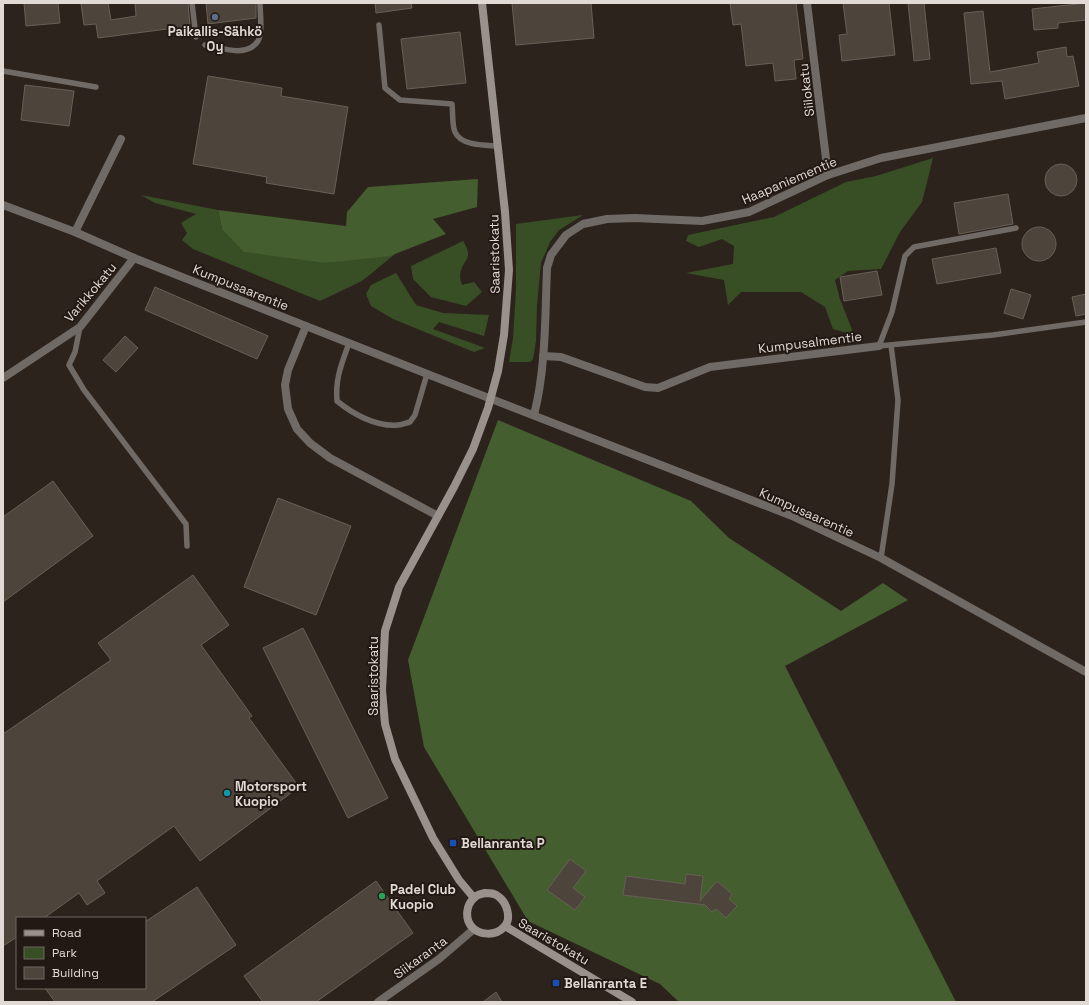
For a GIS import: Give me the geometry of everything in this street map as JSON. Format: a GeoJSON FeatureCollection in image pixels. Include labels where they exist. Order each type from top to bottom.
{"type":"FeatureCollection","features":[{"type":"Feature","properties":{"kind":"main road","name":"Saaristokatu"},"geometry":{"type":"LineString","coordinates":[[474,898],[459,880],[433,838],[395,759],[385,724],[382,690],[385,631],[399,587],[473,449],[488,408],[498,371],[504,335],[509,270],[505,212],[482,3]]}},
{"type":"Feature","properties":{"kind":"main road"},"geometry":{"type":"LineString","coordinates":[[485,893],[499,896],[507,908],[508,917],[505,926],[496,933],[490,934],[479,932],[474,929],[468,921],[468,906],[474,898],[485,893]]}},
{"type":"Feature","properties":{"kind":"main road","name":"Saaristokatu"},"geometry":{"type":"LineString","coordinates":[[505,926],[632,1002]]}},
{"type":"Feature","properties":{"kind":"street","name":"Siilokatu"},"geometry":{"type":"LineString","coordinates":[[807,3],[828,175]]}},
{"type":"Feature","properties":{"kind":"street","name":"Haapaniementie"},"geometry":{"type":"LineString","coordinates":[[534,415],[538,398],[542,356],[547,268],[551,255],[566,235],[583,224],[607,218],[702,221],[749,212],[828,175],[881,158],[1086,118]]}},
{"type":"Feature","properties":{"kind":"street"},"geometry":{"type":"LineString","coordinates":[[75,232],[121,139]]}},
{"type":"Feature","properties":{"kind":"street","name":"Kumpusaarentie"},"geometry":{"type":"LineString","coordinates":[[3,206],[75,232],[134,258],[503,404],[792,516],[881,558],[1086,672]]}},
{"type":"Feature","properties":{"kind":"street","name":"Varikkokatu"},"geometry":{"type":"LineString","coordinates":[[3,378],[80,327],[134,258]]}},
{"type":"Feature","properties":{"kind":"street"},"geometry":{"type":"LineString","coordinates":[[306,326],[288,370],[285,385],[288,409],[297,429],[310,444],[330,458],[438,516]]}},
{"type":"Feature","properties":{"kind":"street","name":"Kumpusalmentie"},"geometry":{"type":"LineString","coordinates":[[542,356],[561,357],[645,387],[658,388],[710,368],[879,346]]}},
{"type":"Feature","properties":{"kind":"street","name":"Siikaranta"},"geometry":{"type":"LineString","coordinates":[[378,1002],[439,959],[474,929]]}},
{"type":"Feature","properties":{"kind":"lane"},"geometry":{"type":"LineString","coordinates":[[192,3],[196,37]]}},
{"type":"Feature","properties":{"kind":"lane"},"geometry":{"type":"LineString","coordinates":[[205,45],[234,51],[252,47],[259,40],[261,25],[260,3]]}},
{"type":"Feature","properties":{"kind":"lane"},"geometry":{"type":"LineString","coordinates":[[379,25],[385,88],[400,100],[452,104],[454,132],[459,137],[465,142],[498,146]]}},
{"type":"Feature","properties":{"kind":"lane"},"geometry":{"type":"LineString","coordinates":[[3,71],[96,87]]}},
{"type":"Feature","properties":{"kind":"lane","name":"Kumpusalmentie"},"geometry":{"type":"LineString","coordinates":[[879,346],[892,312],[905,256],[914,247],[1016,228]]}},
{"type":"Feature","properties":{"kind":"lane"},"geometry":{"type":"LineString","coordinates":[[879,346],[993,335],[1086,322]]}},
{"type":"Feature","properties":{"kind":"lane"},"geometry":{"type":"LineString","coordinates":[[80,327],[75,352],[69,365],[84,390],[186,524],[187,546]]}},
{"type":"Feature","properties":{"kind":"lane"},"geometry":{"type":"LineString","coordinates":[[349,343],[336,386],[337,401],[364,418],[381,424],[392,425],[410,422],[415,415],[427,374]]}},
{"type":"Feature","properties":{"kind":"lane"},"geometry":{"type":"LineString","coordinates":[[881,558],[892,484],[898,400],[890,345]]}},
{"type":"Feature","properties":{"kind":"green space"},"geometry":{"type":"Polygon","coordinates":[[[933,158],[922,202],[900,232],[881,269],[848,271],[835,280],[840,299],[854,335],[833,329],[825,307],[801,292],[741,292],[728,305],[724,280],[686,273],[733,264],[734,246],[722,239],[699,247],[686,241],[688,235],[774,217],[846,182],[876,176],[933,158]]]}},
{"type":"Feature","properties":{"kind":"green space"},"geometry":{"type":"Polygon","coordinates":[[[478,179],[477,207],[433,219],[446,234],[390,256],[326,263],[244,252],[222,229],[218,210],[346,226],[347,212],[368,187],[478,179]]]}},
{"type":"Feature","properties":{"kind":"green space"},"geometry":{"type":"Polygon","coordinates":[[[141,195],[218,210],[222,229],[326,263],[395,254],[362,281],[320,301],[193,249],[182,240],[187,233],[181,223],[196,214],[155,203],[141,195]]]}},
{"type":"Feature","properties":{"kind":"green space"},"geometry":{"type":"Polygon","coordinates":[[[583,215],[559,230],[550,242],[541,263],[537,305],[536,341],[533,359],[530,362],[509,362],[513,338],[516,289],[516,224],[583,215]]]}},
{"type":"Feature","properties":{"kind":"green space"},"geometry":{"type":"Polygon","coordinates":[[[463,241],[468,252],[468,256],[461,270],[460,275],[462,285],[474,282],[482,292],[466,306],[431,297],[413,279],[411,266],[463,241]]]}},
{"type":"Feature","properties":{"kind":"green space"},"geometry":{"type":"Polygon","coordinates":[[[396,273],[416,305],[443,313],[489,315],[484,336],[439,322],[433,329],[485,348],[474,352],[393,319],[371,306],[366,294],[371,285],[396,273]]]}},
{"type":"Feature","properties":{"kind":"green space"},"geometry":{"type":"Polygon","coordinates":[[[498,420],[691,501],[729,538],[841,611],[883,583],[908,600],[785,666],[956,1002],[679,1002],[660,984],[528,921],[424,747],[408,660],[498,420]]]}},
{"type":"Feature","properties":{"kind":"building"},"geometry":{"type":"Polygon","coordinates":[[[24,3],[58,3],[60,23],[26,26],[24,3]]]}},
{"type":"Feature","properties":{"kind":"building"},"geometry":{"type":"Polygon","coordinates":[[[81,3],[108,3],[111,20],[136,16],[135,3],[188,3],[190,26],[98,38],[96,24],[84,25],[81,3]]]}},
{"type":"Feature","properties":{"kind":"building"},"geometry":{"type":"Polygon","coordinates":[[[206,3],[256,3],[256,18],[208,24],[206,3]]]}},
{"type":"Feature","properties":{"kind":"building"},"geometry":{"type":"Polygon","coordinates":[[[375,3],[411,3],[412,8],[376,13],[375,3]]]}},
{"type":"Feature","properties":{"kind":"building"},"geometry":{"type":"Polygon","coordinates":[[[512,3],[591,3],[594,38],[516,45],[512,3]]]}},
{"type":"Feature","properties":{"kind":"building"},"geometry":{"type":"Polygon","coordinates":[[[730,3],[796,3],[803,59],[794,60],[796,79],[775,81],[773,63],[746,66],[741,24],[733,25],[730,3]]]}},
{"type":"Feature","properties":{"kind":"building"},"geometry":{"type":"Polygon","coordinates":[[[843,3],[889,3],[895,55],[842,61],[839,35],[847,34],[843,3]]]}},
{"type":"Feature","properties":{"kind":"building"},"geometry":{"type":"Polygon","coordinates":[[[908,3],[924,3],[930,59],[914,61],[908,3]]]}},
{"type":"Feature","properties":{"kind":"building"},"geometry":{"type":"Polygon","coordinates":[[[1086,3],[1086,20],[1058,23],[1058,28],[1034,30],[1032,9],[1086,3]]]}},
{"type":"Feature","properties":{"kind":"building"},"geometry":{"type":"Polygon","coordinates":[[[983,11],[990,72],[1039,63],[1037,52],[1066,47],[1067,57],[1073,56],[1079,86],[1005,99],[1002,81],[971,84],[964,13],[983,11]]]}},
{"type":"Feature","properties":{"kind":"building"},"geometry":{"type":"Polygon","coordinates":[[[460,32],[466,83],[407,89],[401,39],[460,32]]]}},
{"type":"Feature","properties":{"kind":"building"},"geometry":{"type":"Polygon","coordinates":[[[208,76],[282,88],[281,96],[348,107],[334,194],[266,183],[267,177],[193,164],[208,76]]]}},
{"type":"Feature","properties":{"kind":"building"},"geometry":{"type":"Polygon","coordinates":[[[25,85],[74,91],[69,126],[21,120],[25,85]]]}},
{"type":"Feature","properties":{"kind":"building"},"geometry":{"type":"Polygon","coordinates":[[[1058,164],[1064,164],[1073,168],[1077,180],[1073,192],[1064,196],[1058,196],[1049,192],[1045,183],[1045,177],[1049,168],[1058,164]]]}},
{"type":"Feature","properties":{"kind":"building"},"geometry":{"type":"Polygon","coordinates":[[[1008,194],[1013,224],[959,234],[954,203],[1008,194]]]}},
{"type":"Feature","properties":{"kind":"building"},"geometry":{"type":"Polygon","coordinates":[[[1036,227],[1042,227],[1046,228],[1053,234],[1056,244],[1055,251],[1049,258],[1042,261],[1036,261],[1032,260],[1025,254],[1022,247],[1022,241],[1023,237],[1029,230],[1036,227]]]}},
{"type":"Feature","properties":{"kind":"building"},"geometry":{"type":"Polygon","coordinates":[[[996,248],[1001,273],[937,284],[932,259],[996,248]]]}},
{"type":"Feature","properties":{"kind":"building"},"geometry":{"type":"Polygon","coordinates":[[[877,271],[882,295],[844,301],[840,277],[877,271]]]}},
{"type":"Feature","properties":{"kind":"building"},"geometry":{"type":"Polygon","coordinates":[[[155,287],[268,336],[257,359],[145,310],[155,287]]]}},
{"type":"Feature","properties":{"kind":"building"},"geometry":{"type":"Polygon","coordinates":[[[1011,289],[1031,295],[1023,319],[1004,313],[1011,289]]]}},
{"type":"Feature","properties":{"kind":"building"},"geometry":{"type":"Polygon","coordinates":[[[1086,294],[1086,314],[1076,316],[1072,297],[1086,294]]]}},
{"type":"Feature","properties":{"kind":"building"},"geometry":{"type":"Polygon","coordinates":[[[125,336],[138,348],[116,372],[103,360],[125,336]]]}},
{"type":"Feature","properties":{"kind":"building"},"geometry":{"type":"Polygon","coordinates":[[[53,481],[93,536],[3,602],[3,517],[53,481]]]}},
{"type":"Feature","properties":{"kind":"building"},"geometry":{"type":"Polygon","coordinates":[[[278,498],[351,526],[316,615],[244,587],[278,498]]]}},
{"type":"Feature","properties":{"kind":"building"},"geometry":{"type":"Polygon","coordinates":[[[193,575],[229,625],[201,645],[252,716],[249,718],[299,787],[200,861],[174,826],[97,881],[105,893],[87,905],[79,893],[45,917],[16,917],[16,938],[3,946],[3,734],[111,660],[98,643],[193,575]]]}},
{"type":"Feature","properties":{"kind":"building"},"geometry":{"type":"Polygon","coordinates":[[[303,628],[388,798],[348,818],[263,648],[303,628]]]}},
{"type":"Feature","properties":{"kind":"building"},"geometry":{"type":"Polygon","coordinates":[[[570,859],[586,871],[573,888],[585,897],[575,910],[547,890],[570,859]]]}},
{"type":"Feature","properties":{"kind":"building"},"geometry":{"type":"Polygon","coordinates":[[[686,874],[703,876],[700,901],[717,881],[732,894],[729,899],[737,906],[726,918],[716,909],[712,912],[705,905],[623,895],[626,876],[685,884],[686,874]]]}},
{"type":"Feature","properties":{"kind":"building"},"geometry":{"type":"Polygon","coordinates":[[[376,881],[413,933],[316,1002],[263,1002],[244,976],[376,881]]]}},
{"type":"Feature","properties":{"kind":"building"},"geometry":{"type":"Polygon","coordinates":[[[197,887],[236,945],[152,1002],[55,1002],[46,989],[146,989],[146,921],[197,887]]]}},
{"type":"Feature","properties":{"kind":"building"},"geometry":{"type":"Polygon","coordinates":[[[496,992],[502,1002],[483,1002],[496,992]]]}},
{"type":"Feature","properties":{"kind":"place","name":"Paikallis-Sähkö Oy"},"geometry":{"type":"Point","coordinates":[215,17]}},
{"type":"Feature","properties":{"kind":"place","name":"Motorsport Kuopio"},"geometry":{"type":"Point","coordinates":[227,793]}},
{"type":"Feature","properties":{"kind":"place","name":"Bellanranta P"},"geometry":{"type":"Point","coordinates":[453,843]}},
{"type":"Feature","properties":{"kind":"place","name":"Padel Club Kuopio"},"geometry":{"type":"Point","coordinates":[382,896]}},
{"type":"Feature","properties":{"kind":"place","name":"Bellanranta E"},"geometry":{"type":"Point","coordinates":[556,983]}}]}
